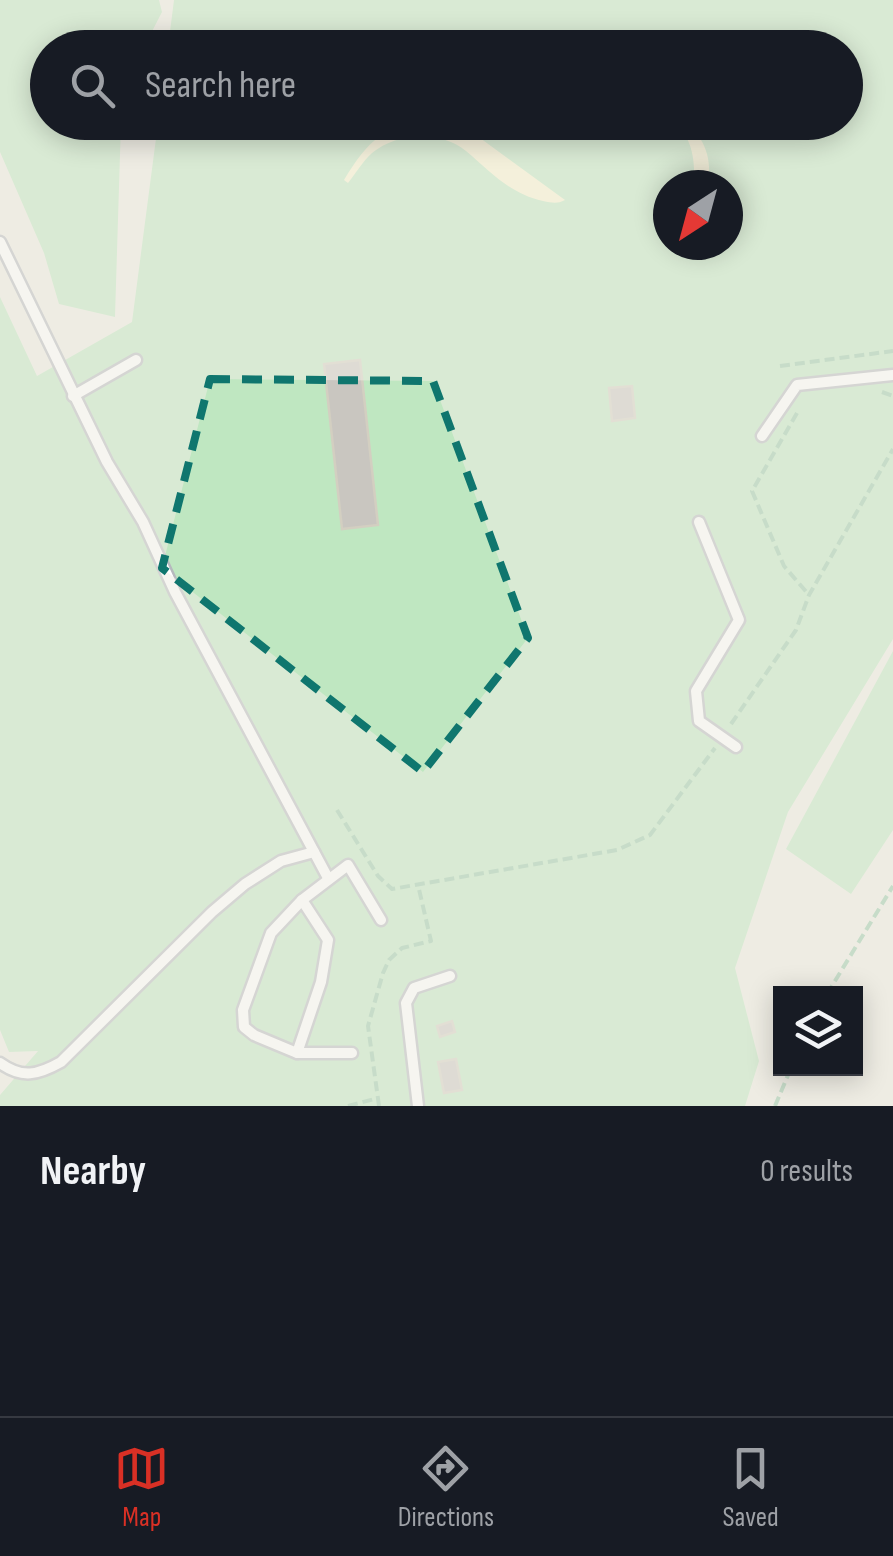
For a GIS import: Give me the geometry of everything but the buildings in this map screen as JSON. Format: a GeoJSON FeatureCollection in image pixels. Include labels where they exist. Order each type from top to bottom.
{"type":"FeatureCollection","features":[{"type":"Feature","properties":{"kind":"lane"},"geometry":{"type":"LineString","coordinates":[[0,242],[107,462],[144,522],[175,592],[328,878]]}},
{"type":"Feature","properties":{"kind":"lane"},"geometry":{"type":"LineString","coordinates":[[73,396],[136,360]]}},
{"type":"Feature","properties":{"kind":"lane"},"geometry":{"type":"LineString","coordinates":[[762,436],[797,385],[893,375]]}},
{"type":"Feature","properties":{"kind":"lane"},"geometry":{"type":"LineString","coordinates":[[699,522],[739,620],[696,691],[698,721],[736,747]]}},
{"type":"Feature","properties":{"kind":"lane"},"geometry":{"type":"LineString","coordinates":[[0,1063],[13,1073],[39,1074],[61,1062],[245,884],[281,861],[314,852]]}},
{"type":"Feature","properties":{"kind":"lane"},"geometry":{"type":"LineString","coordinates":[[352,1052],[297,1053],[254,1036],[244,1026],[243,1010],[271,933],[328,878],[348,865],[380,920]]}},
{"type":"Feature","properties":{"kind":"lane"},"geometry":{"type":"LineString","coordinates":[[297,1053],[320,982],[328,940],[302,900]]}},
{"type":"Feature","properties":{"kind":"lane"},"geometry":{"type":"LineString","coordinates":[[418,1106],[406,1002],[414,988],[450,976]]}},
{"type":"Feature","properties":{"kind":"path"},"geometry":{"type":"LineString","coordinates":[[780,366],[893,352]]}},
{"type":"Feature","properties":{"kind":"path"},"geometry":{"type":"LineString","coordinates":[[866,393],[885,392],[893,396]]}},
{"type":"Feature","properties":{"kind":"path"},"geometry":{"type":"LineString","coordinates":[[798,412],[752,491],[784,566],[809,596]]}},
{"type":"Feature","properties":{"kind":"path"},"geometry":{"type":"LineString","coordinates":[[337,810],[378,876],[392,889],[618,850],[650,835],[796,630],[809,596],[893,449]]}},
{"type":"Feature","properties":{"kind":"path"},"geometry":{"type":"LineString","coordinates":[[379,1106],[368,1026],[389,960],[402,948],[431,941],[418,884]]}},
{"type":"Feature","properties":{"kind":"path"},"geometry":{"type":"LineString","coordinates":[[832,986],[893,886]]}},
{"type":"Feature","properties":{"kind":"path"},"geometry":{"type":"LineString","coordinates":[[775,1106],[788,1076]]}},
{"type":"Feature","properties":{"kind":"path"},"geometry":{"type":"LineString","coordinates":[[348,1106],[378,1098]]}},
{"type":"Feature","properties":{"kind":"highlighted area"},"geometry":{"type":"Polygon","coordinates":[[[210,379],[433,381],[528,638],[423,772],[162,568],[210,379]]]}},
{"type":"Feature","properties":{"kind":"green space"},"geometry":{"type":"Polygon","coordinates":[[[0,0],[159,0],[162,12],[153,30],[30,30],[30,140],[120,140],[115,317],[59,304],[44,253],[0,152],[0,0]]]}},
{"type":"Feature","properties":{"kind":"green space"},"geometry":{"type":"Polygon","coordinates":[[[174,0],[893,0],[893,639],[788,812],[735,968],[759,1061],[745,1106],[0,1106],[0,1095],[38,1051],[9,1052],[0,1030],[0,297],[37,376],[132,322],[156,140],[863,140],[863,30],[170,30],[174,0]]]}},
{"type":"Feature","properties":{"kind":"green space"},"geometry":{"type":"Polygon","coordinates":[[[893,651],[893,830],[851,894],[786,849],[893,651]]]}},
{"type":"Feature","properties":{"kind":"sand"},"geometry":{"type":"Polygon","coordinates":[[[376,140],[398,140],[369,156],[348,183],[344,180],[376,140]]]}},
{"type":"Feature","properties":{"kind":"sand"},"geometry":{"type":"Polygon","coordinates":[[[444,140],[483,140],[565,200],[550,202],[521,193],[456,144],[444,140]]]}},
{"type":"Feature","properties":{"kind":"sand"},"geometry":{"type":"Polygon","coordinates":[[[687,140],[701,140],[709,170],[694,167],[687,140]]]}}]}
